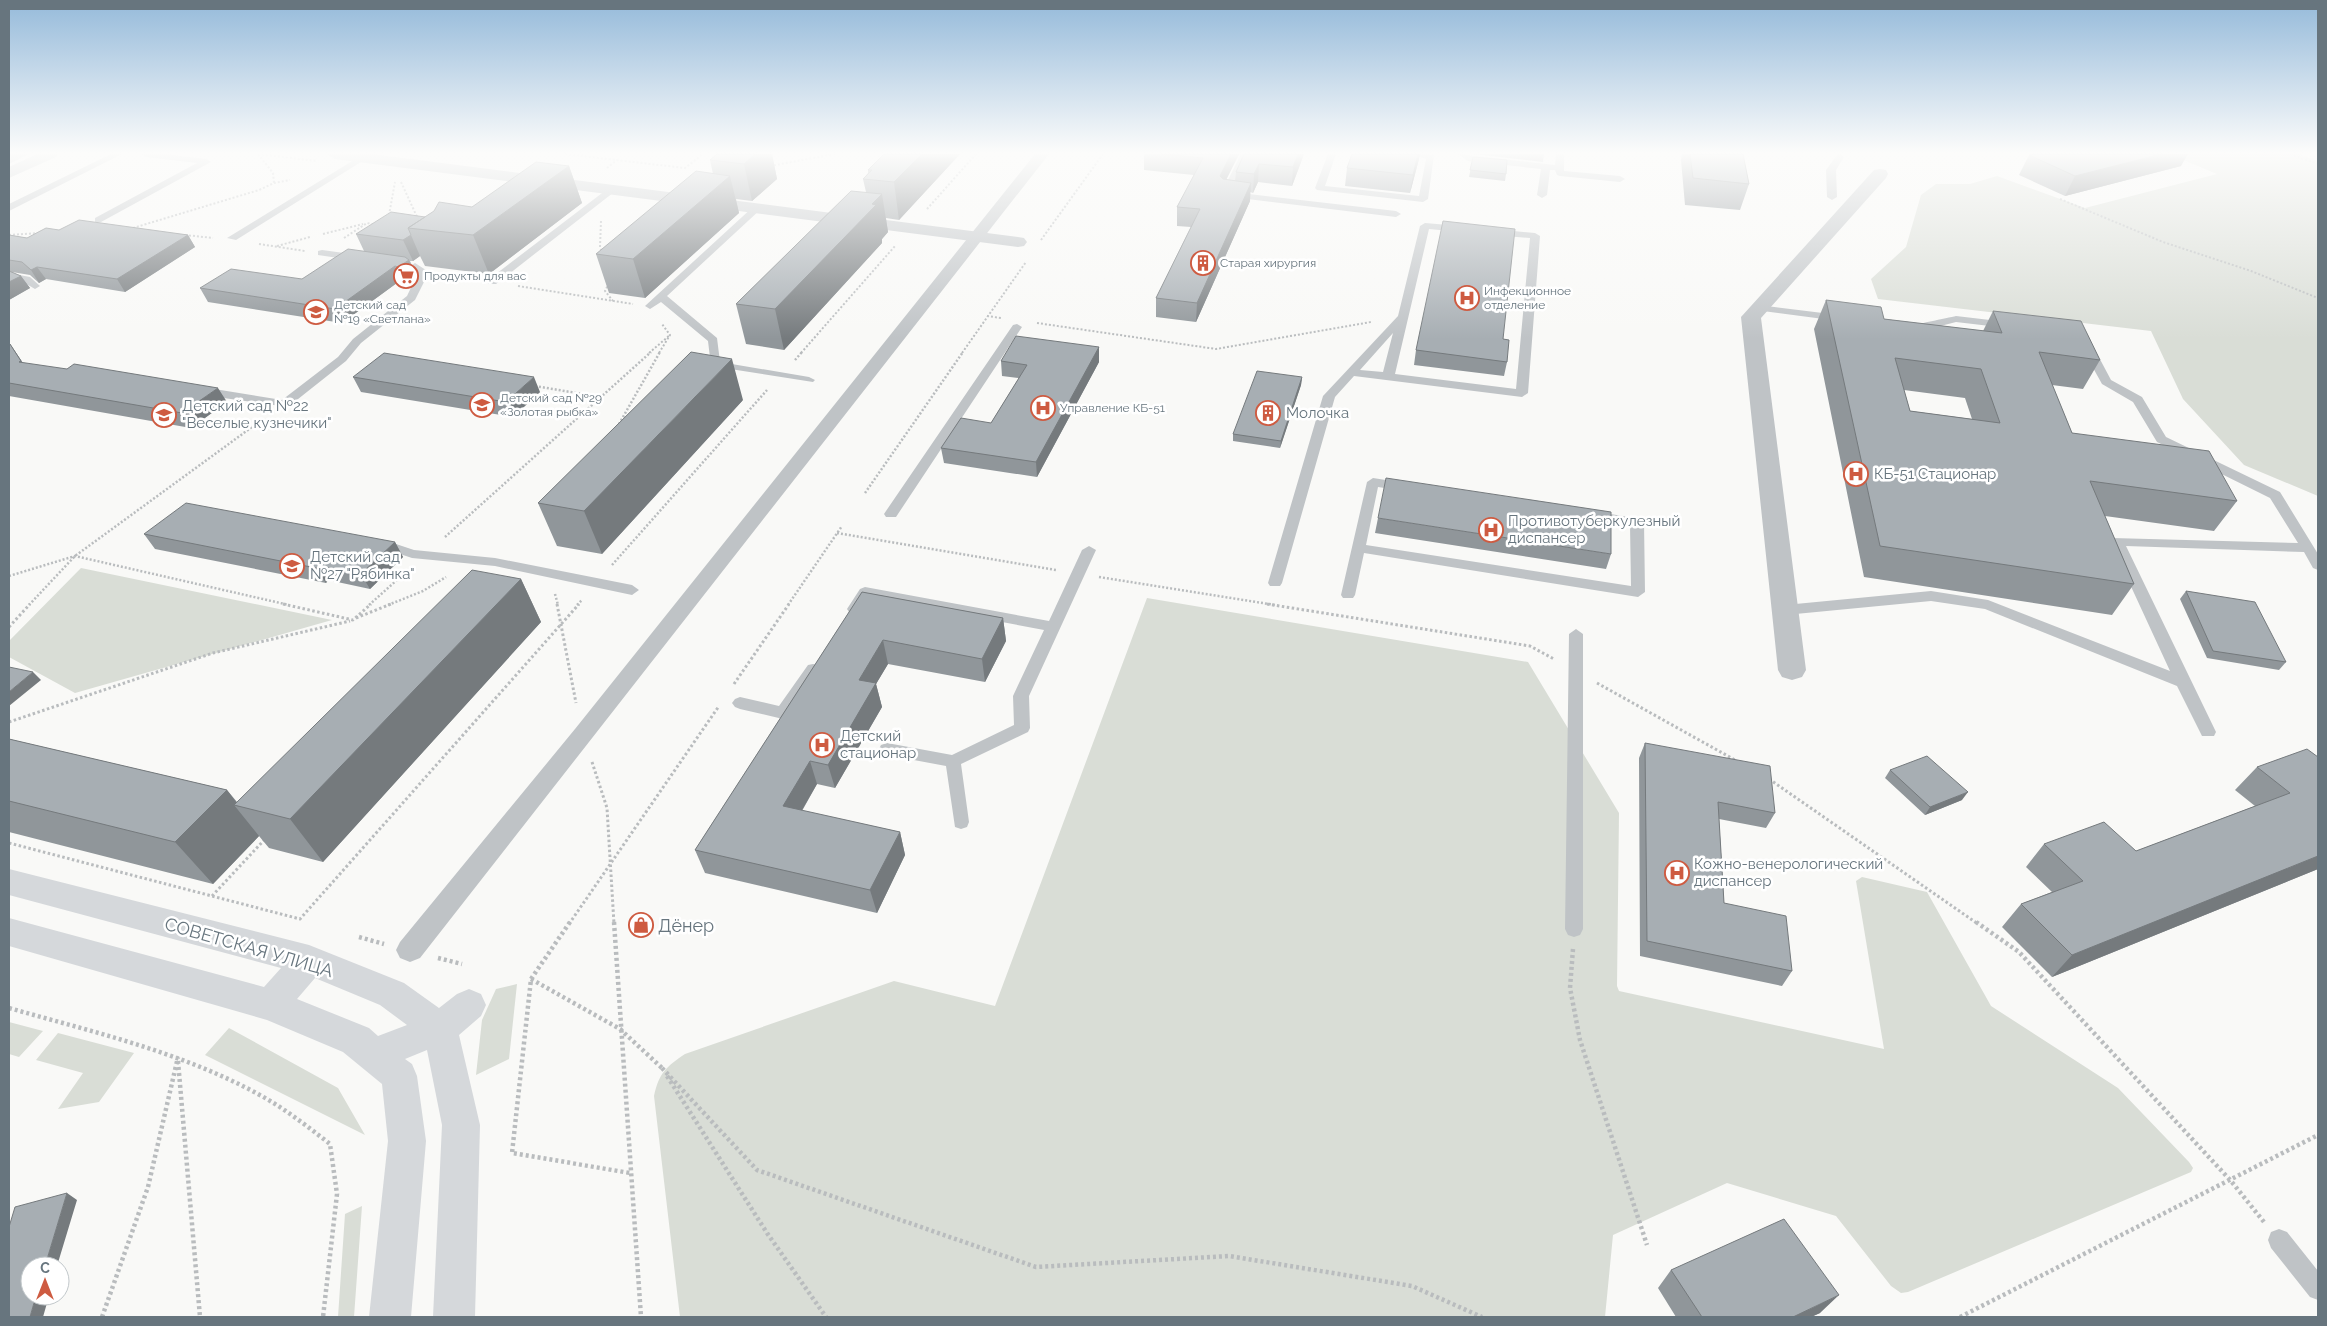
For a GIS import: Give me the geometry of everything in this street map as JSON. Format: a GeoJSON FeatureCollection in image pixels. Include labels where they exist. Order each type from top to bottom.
{"type":"FeatureCollection","features":[{"type":"Feature","properties":{"kind":"main road","name":"СОВЕТСКАЯ УЛИЦА"},"geometry":{"type":"LineString","coordinates":[[9,882],[309,960],[392,994],[440,1030]]}},
{"type":"Feature","properties":{"kind":"main road"},"geometry":{"type":"LineString","coordinates":[[9,932],[271,1005],[356,1040],[399,1076],[407,1141],[390,1317]]}},
{"type":"Feature","properties":{"kind":"main road"},"geometry":{"type":"LineString","coordinates":[[271,1005],[309,960]]}},
{"type":"Feature","properties":{"kind":"main road"},"geometry":{"type":"LineString","coordinates":[[374,1054],[440,1030],[469,1005]]}},
{"type":"Feature","properties":{"kind":"main road"},"geometry":{"type":"LineString","coordinates":[[440,1030],[461,1125],[454,1317]]}},
{"type":"Feature","properties":{"kind":"street"},"geometry":{"type":"LineString","coordinates":[[818,216],[1018,242]]}},
{"type":"Feature","properties":{"kind":"street"},"geometry":{"type":"LineString","coordinates":[[410,950],[993,216]]}},
{"type":"Feature","properties":{"kind":"street"},"geometry":{"type":"LineString","coordinates":[[1792,670],[1751,317],[1842,216]]}},
{"type":"Feature","properties":{"kind":"lane"},"geometry":{"type":"LineString","coordinates":[[98,220],[106,216]]}},
{"type":"Feature","properties":{"kind":"lane"},"geometry":{"type":"LineString","coordinates":[[232,238],[268,216]]}},
{"type":"Feature","properties":{"kind":"lane"},"geometry":{"type":"LineString","coordinates":[[492,282],[577,216]]}},
{"type":"Feature","properties":{"kind":"lane"},"geometry":{"type":"LineString","coordinates":[[650,306],[748,216]]}},
{"type":"Feature","properties":{"kind":"lane"},"geometry":{"type":"LineString","coordinates":[[1351,372],[1388,377],[1522,393],[1535,236],[1425,226],[1388,377]]}},
{"type":"Feature","properties":{"kind":"lane"},"geometry":{"type":"LineString","coordinates":[[322,253],[370,260]]}},
{"type":"Feature","properties":{"kind":"lane"},"geometry":{"type":"LineString","coordinates":[[190,389],[284,404],[342,360],[357,341],[411,298],[417,266]]}},
{"type":"Feature","properties":{"kind":"lane"},"geometry":{"type":"LineString","coordinates":[[9,276],[26,279],[35,286]]}},
{"type":"Feature","properties":{"kind":"lane"},"geometry":{"type":"LineString","coordinates":[[660,296],[713,340],[715,364],[808,380]]}},
{"type":"Feature","properties":{"kind":"lane"},"geometry":{"type":"LineString","coordinates":[[1759,308],[1855,320]]}},
{"type":"Feature","properties":{"kind":"lane"},"geometry":{"type":"LineString","coordinates":[[1275,583],[1329,396],[1403,316]]}},
{"type":"Feature","properties":{"kind":"lane"},"geometry":{"type":"LineString","coordinates":[[1902,326],[1921,328],[1956,319],[2023,327]]}},
{"type":"Feature","properties":{"kind":"lane"},"geometry":{"type":"LineString","coordinates":[[891,514],[1016,327]]}},
{"type":"Feature","properties":{"kind":"lane"},"geometry":{"type":"LineString","coordinates":[[2081,334],[2106,382],[2138,400],[2161,439],[2275,495],[2313,549],[2318,565]]}},
{"type":"Feature","properties":{"kind":"lane"},"geometry":{"type":"LineString","coordinates":[[1348,595],[1373,482],[1422,489]]}},
{"type":"Feature","properties":{"kind":"lane"},"geometry":{"type":"LineString","coordinates":[[1358,548],[1638,592],[1637,522],[1578,513]]}},
{"type":"Feature","properties":{"kind":"lane"},"geometry":{"type":"LineString","coordinates":[[370,540],[412,554],[495,562],[632,590]]}},
{"type":"Feature","properties":{"kind":"lane"},"geometry":{"type":"LineString","coordinates":[[2208,732],[2117,541],[2313,549]]}},
{"type":"Feature","properties":{"kind":"lane"},"geometry":{"type":"LineString","coordinates":[[887,748],[953,761],[1022,728],[1021,696],[1089,550]]}},
{"type":"Feature","properties":{"kind":"lane"},"geometry":{"type":"LineString","coordinates":[[843,624],[865,592],[1053,627]]}},
{"type":"Feature","properties":{"kind":"lane"},"geometry":{"type":"LineString","coordinates":[[1785,610],[1932,596],[1988,605],[2183,682]]}},
{"type":"Feature","properties":{"kind":"lane"},"geometry":{"type":"LineString","coordinates":[[1574,929],[1576,634]]}},
{"type":"Feature","properties":{"kind":"lane"},"geometry":{"type":"LineString","coordinates":[[740,703],[783,713],[821,657]]}},
{"type":"Feature","properties":{"kind":"lane"},"geometry":{"type":"LineString","coordinates":[[953,761],[961,822]]}},
{"type":"Feature","properties":{"kind":"lane"},"geometry":{"type":"LineString","coordinates":[[2279,1240],[2318,1289]]}},
{"type":"Feature","properties":{"kind":"path"},"geometry":{"type":"LineString","coordinates":[[133,228],[173,216]]}},
{"type":"Feature","properties":{"kind":"path"},"geometry":{"type":"LineString","coordinates":[[386,220],[388,216]]}},
{"type":"Feature","properties":{"kind":"path"},"geometry":{"type":"LineString","coordinates":[[417,216],[419,220]]}},
{"type":"Feature","properties":{"kind":"path"},"geometry":{"type":"LineString","coordinates":[[603,254],[600,247],[604,216]]}},
{"type":"Feature","properties":{"kind":"path"},"geometry":{"type":"LineString","coordinates":[[9,843],[300,919],[922,216]]}},
{"type":"Feature","properties":{"kind":"path"},"geometry":{"type":"LineString","coordinates":[[1041,241],[1059,216]]}},
{"type":"Feature","properties":{"kind":"path"},"geometry":{"type":"LineString","coordinates":[[2100,216],[2163,242],[2251,271],[2318,298]]}},
{"type":"Feature","properties":{"kind":"path"},"geometry":{"type":"LineString","coordinates":[[256,244],[322,253],[367,223],[380,225]]}},
{"type":"Feature","properties":{"kind":"path"},"geometry":{"type":"LineString","coordinates":[[126,228],[142,229]]}},
{"type":"Feature","properties":{"kind":"path"},"geometry":{"type":"LineString","coordinates":[[9,235],[48,233]]}},
{"type":"Feature","properties":{"kind":"path"},"geometry":{"type":"LineString","coordinates":[[180,234],[218,239]]}},
{"type":"Feature","properties":{"kind":"path"},"geometry":{"type":"LineString","coordinates":[[865,493],[1030,256]]}},
{"type":"Feature","properties":{"kind":"path"},"geometry":{"type":"LineString","coordinates":[[417,266],[492,282],[613,302],[650,306],[670,335]]}},
{"type":"Feature","properties":{"kind":"path"},"geometry":{"type":"LineString","coordinates":[[612,276],[605,291],[613,302]]}},
{"type":"Feature","properties":{"kind":"path"},"geometry":{"type":"LineString","coordinates":[[987,316],[1006,319]]}},
{"type":"Feature","properties":{"kind":"path"},"geometry":{"type":"LineString","coordinates":[[1034,323],[1216,349],[1403,316]]}},
{"type":"Feature","properties":{"kind":"path"},"geometry":{"type":"LineString","coordinates":[[352,620],[670,335]]}},
{"type":"Feature","properties":{"kind":"path"},"geometry":{"type":"LineString","coordinates":[[617,427],[670,335]]}},
{"type":"Feature","properties":{"kind":"path"},"geometry":{"type":"LineString","coordinates":[[525,384],[600,397]]}},
{"type":"Feature","properties":{"kind":"path"},"geometry":{"type":"LineString","coordinates":[[9,627],[75,556],[284,404]]}},
{"type":"Feature","properties":{"kind":"path"},"geometry":{"type":"LineString","coordinates":[[729,692],[842,526]]}},
{"type":"Feature","properties":{"kind":"path"},"geometry":{"type":"LineString","coordinates":[[837,533],[1078,574],[1530,646],[1744,765]]}},
{"type":"Feature","properties":{"kind":"path"},"geometry":{"type":"LineString","coordinates":[[9,576],[75,556],[352,620]]}},
{"type":"Feature","properties":{"kind":"path"},"geometry":{"type":"LineString","coordinates":[[549,572],[563,622]]}},
{"type":"Feature","properties":{"kind":"path"},"geometry":{"type":"LineString","coordinates":[[9,722],[213,653],[352,620],[423,591],[448,576]]}},
{"type":"Feature","properties":{"kind":"path"},"geometry":{"type":"LineString","coordinates":[[630,1173],[512,1153],[531,979],[723,699]]}},
{"type":"Feature","properties":{"kind":"path"},"geometry":{"type":"LineString","coordinates":[[1760,774],[2019,952],[2230,1180],[2279,1240]]}},
{"type":"Feature","properties":{"kind":"path"},"geometry":{"type":"LineString","coordinates":[[212,896],[270,834]]}},
{"type":"Feature","properties":{"kind":"path"},"geometry":{"type":"LineString","coordinates":[[611,864],[620,1030],[641,1317]]}},
{"type":"Feature","properties":{"kind":"path"},"geometry":{"type":"LineString","coordinates":[[1574,929],[1570,988],[1580,1040],[1647,1245]]}},
{"type":"Feature","properties":{"kind":"path"},"geometry":{"type":"LineString","coordinates":[[531,979],[620,1030],[662,1068],[757,1170],[1036,1268],[1229,1256],[1412,1286],[1482,1317]]}},
{"type":"Feature","properties":{"kind":"path"},"geometry":{"type":"LineString","coordinates":[[9,1008],[178,1057],[245,1088],[303,1120],[330,1144],[337,1194],[323,1317]]}},
{"type":"Feature","properties":{"kind":"path"},"geometry":{"type":"LineString","coordinates":[[102,1317],[148,1187],[178,1057]]}},
{"type":"Feature","properties":{"kind":"path"},"geometry":{"type":"LineString","coordinates":[[178,1057],[200,1317]]}},
{"type":"Feature","properties":{"kind":"path"},"geometry":{"type":"LineString","coordinates":[[662,1068],[767,1233],[826,1317]]}},
{"type":"Feature","properties":{"kind":"path"},"geometry":{"type":"LineString","coordinates":[[1960,1317],[2318,1135]]}},
{"type":"Feature","properties":{"kind":"shaded area"},"geometry":{"type":"Polygon","coordinates":[[[1915,216],[2318,216],[2318,496],[2244,465],[2183,399],[2151,331],[1878,299],[1871,279],[1906,247],[1915,216]]]}},
{"type":"Feature","properties":{"kind":"shaded area"},"geometry":{"type":"Polygon","coordinates":[[[81,568],[332,620],[75,693],[9,657],[9,641],[81,568]]]}},
{"type":"Feature","properties":{"kind":"shaded area"},"geometry":{"type":"Polygon","coordinates":[[[1147,598],[1528,662],[1619,813],[1617,986],[1619,991],[1884,1049],[1856,881],[1862,877],[1927,892],[1991,1006],[2118,1088],[2189,1162],[2193,1168],[2191,1172],[1908,1292],[1901,1293],[1891,1286],[1836,1216],[1727,1183],[1613,1235],[1605,1317],[680,1317],[654,1096],[664,1071],[685,1054],[894,981],[995,1006],[1147,598]]]}},
{"type":"Feature","properties":{"kind":"shaded area"},"geometry":{"type":"Polygon","coordinates":[[[517,984],[509,1059],[476,1075],[482,1020],[496,989],[517,984]]]}},
{"type":"Feature","properties":{"kind":"shaded area"},"geometry":{"type":"Polygon","coordinates":[[[9,1022],[43,1031],[19,1057],[9,1054],[9,1022]]]}},
{"type":"Feature","properties":{"kind":"shaded area"},"geometry":{"type":"Polygon","coordinates":[[[229,1028],[338,1088],[365,1135],[205,1055],[229,1028]]]}},
{"type":"Feature","properties":{"kind":"shaded area"},"geometry":{"type":"Polygon","coordinates":[[[58,1033],[134,1053],[99,1102],[58,1109],[83,1073],[36,1060],[58,1033]]]}},
{"type":"Feature","properties":{"kind":"shaded area"},"geometry":{"type":"Polygon","coordinates":[[[362,1206],[354,1317],[338,1317],[345,1214],[362,1206]]]}},
{"type":"Feature","properties":{"kind":"building"},"geometry":{"type":"Polygon","coordinates":[[[385,216],[425,217],[408,228],[411,235],[403,240],[356,234],[385,216]]]}},
{"type":"Feature","properties":{"kind":"building"},"geometry":{"type":"Polygon","coordinates":[[[427,216],[500,216],[473,235],[408,228],[427,216]]]}},
{"type":"Feature","properties":{"kind":"building"},"geometry":{"type":"Polygon","coordinates":[[[642,216],[683,216],[633,259],[596,254],[642,216]]]}},
{"type":"Feature","properties":{"kind":"building"},"geometry":{"type":"Polygon","coordinates":[[[826,216],[865,216],[775,309],[736,304],[826,216]]]}},
{"type":"Feature","properties":{"kind":"building"},"geometry":{"type":"Polygon","coordinates":[[[1197,216],[1236,216],[1197,303],[1156,298],[1197,216]]]}},
{"type":"Feature","properties":{"kind":"building"},"geometry":{"type":"Polygon","coordinates":[[[79,220],[188,235],[117,279],[37,267],[31,270],[22,262],[9,260],[9,235],[27,238],[46,228],[59,230],[79,220]]]}},
{"type":"Feature","properties":{"kind":"building","name":"Инфекционное отделение"},"geometry":{"type":"Polygon","coordinates":[[[1443,221],[1515,229],[1503,339],[1509,340],[1507,362],[1416,350],[1443,221]]]}},
{"type":"Feature","properties":{"kind":"building"},"geometry":{"type":"Polygon","coordinates":[[[348,249],[405,257],[409,260],[398,267],[395,266],[335,309],[200,288],[231,269],[302,279],[348,249]]]}},
{"type":"Feature","properties":{"kind":"building"},"geometry":{"type":"Polygon","coordinates":[[[9,271],[21,276],[9,282],[9,271]]]}},
{"type":"Feature","properties":{"kind":"building"},"geometry":{"type":"Polygon","coordinates":[[[1826,300],[1881,307],[1884,319],[2002,333],[1993,311],[2081,321],[2100,360],[2039,352],[2072,433],[2209,451],[2237,501],[2090,481],[2134,584],[1880,546],[1826,300]],[[1895,358],[1910,411],[2000,423],[1981,369],[1895,358]]]}},
{"type":"Feature","properties":{"kind":"building","name":"Управление КБ-51"},"geometry":{"type":"Polygon","coordinates":[[[1016,336],[1099,347],[1036,462],[941,448],[961,418],[991,423],[1027,365],[1001,361],[1016,336]]]}},
{"type":"Feature","properties":{"kind":"building"},"geometry":{"type":"Polygon","coordinates":[[[10,344],[21,361],[19,362],[67,369],[74,364],[218,388],[182,413],[9,383],[10,344]]]}},
{"type":"Feature","properties":{"kind":"building"},"geometry":{"type":"Polygon","coordinates":[[[691,352],[732,359],[584,511],[538,503],[691,352]]]}},
{"type":"Feature","properties":{"kind":"building"},"geometry":{"type":"Polygon","coordinates":[[[384,353],[534,377],[506,402],[353,377],[384,353]]]}},
{"type":"Feature","properties":{"kind":"building","name":"Молочка"},"geometry":{"type":"Polygon","coordinates":[[[1257,371],[1302,377],[1281,441],[1233,434],[1257,371]]]}},
{"type":"Feature","properties":{"kind":"building"},"geometry":{"type":"Polygon","coordinates":[[[1386,478],[1611,512],[1611,554],[1378,518],[1386,478]]]}},
{"type":"Feature","properties":{"kind":"building"},"geometry":{"type":"Polygon","coordinates":[[[186,503],[395,542],[361,574],[319,566],[316,568],[144,534],[186,503]]]}},
{"type":"Feature","properties":{"kind":"building"},"geometry":{"type":"Polygon","coordinates":[[[472,570],[521,579],[290,819],[234,805],[472,570]]]}},
{"type":"Feature","properties":{"kind":"building"},"geometry":{"type":"Polygon","coordinates":[[[2186,591],[2255,602],[2286,662],[2213,651],[2186,591]]]}},
{"type":"Feature","properties":{"kind":"building","name":"Детский стационар"},"geometry":{"type":"Polygon","coordinates":[[[862,592],[1003,618],[982,659],[883,640],[859,680],[876,683],[828,765],[810,761],[783,806],[900,832],[870,890],[695,850],[862,592]]]}},
{"type":"Feature","properties":{"kind":"building"},"geometry":{"type":"Polygon","coordinates":[[[9,667],[33,672],[9,692],[9,667]]]}},
{"type":"Feature","properties":{"kind":"building"},"geometry":{"type":"Polygon","coordinates":[[[9,739],[227,790],[175,842],[9,801],[9,739]]]}},
{"type":"Feature","properties":{"kind":"building","name":"Кожно-венерологический диспансер"},"geometry":{"type":"Polygon","coordinates":[[[1645,743],[1770,766],[1775,813],[1718,802],[1724,903],[1786,916],[1792,971],[1647,941],[1645,743]]]}},
{"type":"Feature","properties":{"kind":"building"},"geometry":{"type":"Polygon","coordinates":[[[2307,749],[2318,757],[2318,856],[2072,955],[2021,904],[2083,881],[2044,844],[2104,822],[2136,851],[2290,793],[2257,767],[2307,749]]]}},
{"type":"Feature","properties":{"kind":"building"},"geometry":{"type":"Polygon","coordinates":[[[1927,756],[1968,792],[1930,807],[1890,770],[1927,756]]]}},
{"type":"Feature","properties":{"kind":"building"},"geometry":{"type":"Polygon","coordinates":[[[67,1193],[48,1256],[20,1256],[20,1306],[33,1306],[30,1317],[9,1317],[9,1227],[15,1207],[67,1193]]]}},
{"type":"Feature","properties":{"kind":"building"},"geometry":{"type":"Polygon","coordinates":[[[1784,1219],[1839,1295],[1793,1317],[1702,1317],[1671,1270],[1784,1219]]]}},
{"type":"Feature","properties":{"kind":"place","name":"Старая хирургия"},"geometry":{"type":"Point","coordinates":[1203,263]}},
{"type":"Feature","properties":{"kind":"place","name":"Продукты для вас"},"geometry":{"type":"Point","coordinates":[406,276]}},
{"type":"Feature","properties":{"kind":"place","name":"Инфекционное отделение"},"geometry":{"type":"Point","coordinates":[1467,298]}},
{"type":"Feature","properties":{"kind":"place","name":"Детский сад №19 «Светлана»"},"geometry":{"type":"Point","coordinates":[316,312]}},
{"type":"Feature","properties":{"kind":"place","name":"Детский сад №29 «Золотая рыбка»"},"geometry":{"type":"Point","coordinates":[482,405]}},
{"type":"Feature","properties":{"kind":"place","name":"Управление КБ-51"},"geometry":{"type":"Point","coordinates":[1043,408]}},
{"type":"Feature","properties":{"kind":"place","name":"Молочка"},"geometry":{"type":"Point","coordinates":[1268,413]}},
{"type":"Feature","properties":{"kind":"place","name":"Детский сад №22 \"Веселые кузнечики\""},"geometry":{"type":"Point","coordinates":[164,415]}},
{"type":"Feature","properties":{"kind":"place","name":"КБ-51 Стационар"},"geometry":{"type":"Point","coordinates":[1856,474]}},
{"type":"Feature","properties":{"kind":"place","name":"Противотуберкулезный диспансер"},"geometry":{"type":"Point","coordinates":[1491,530]}},
{"type":"Feature","properties":{"kind":"place","name":"Детский сад №27 \"Рябинка\""},"geometry":{"type":"Point","coordinates":[292,566]}},
{"type":"Feature","properties":{"kind":"place","name":"Детский стационар"},"geometry":{"type":"Point","coordinates":[822,745]}},
{"type":"Feature","properties":{"kind":"place","name":"Кожно-венерологический диспансер"},"geometry":{"type":"Point","coordinates":[1677,873]}},
{"type":"Feature","properties":{"kind":"place","name":"Дёнер"},"geometry":{"type":"Point","coordinates":[641,925]}}]}
